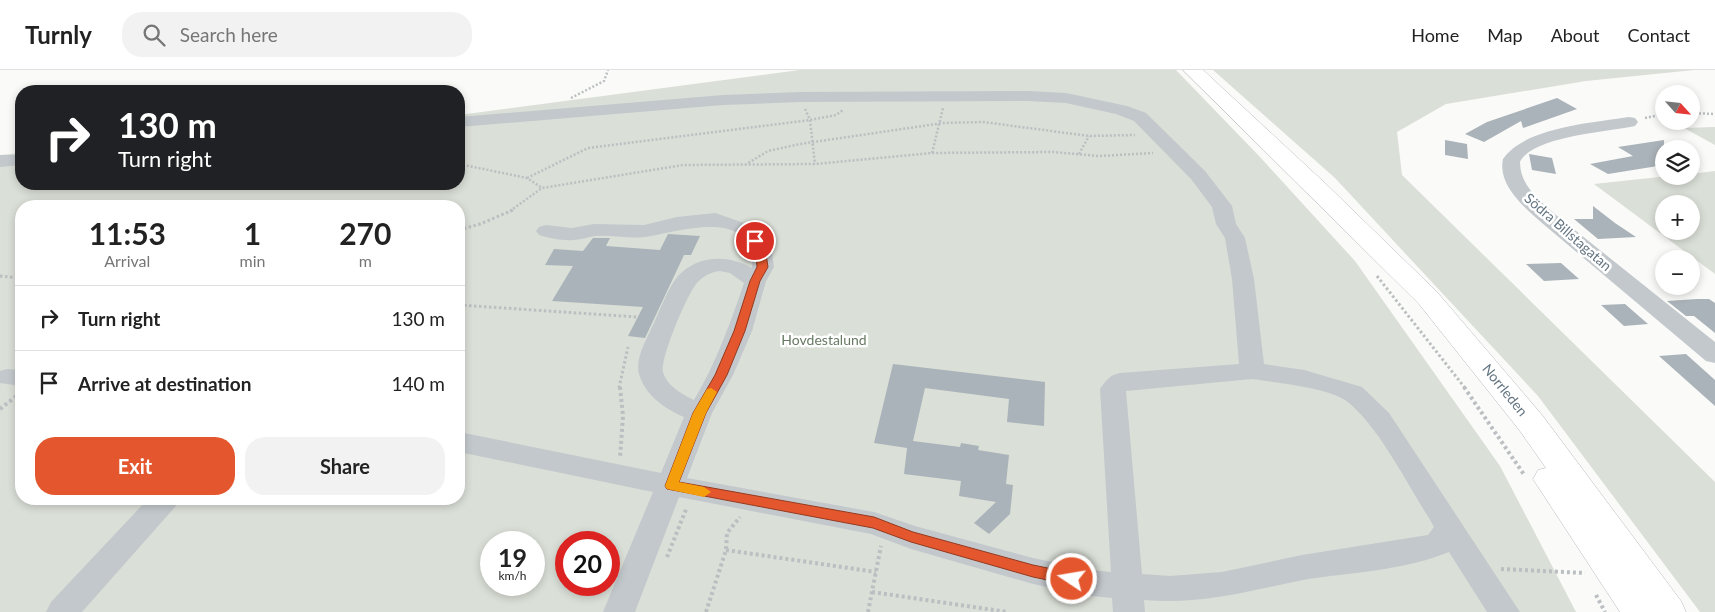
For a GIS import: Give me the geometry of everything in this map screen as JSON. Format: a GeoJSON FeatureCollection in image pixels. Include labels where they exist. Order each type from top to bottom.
{"type":"FeatureCollection","features":[{"type":"Feature","properties":{"kind":"main road","name":"Norrleden"},"geometry":{"type":"LineString","coordinates":[[1192,70],[1318,189],[1428,298],[1481,360],[1537,431],[1668,612]]}},
{"type":"Feature","properties":{"kind":"main road","name":"Norrleden"},"geometry":{"type":"LineString","coordinates":[[1318,189],[1410,296],[1523,442],[1601,552],[1640,612]]}},
{"type":"Feature","properties":{"kind":"street"},"geometry":{"type":"LineString","coordinates":[[465,122],[553,116],[685,103],[801,97],[1066,98],[1094,103],[1134,115],[1140,118],[1173,148],[1198,175],[1222,206],[1226,224],[1235,238],[1243,279],[1252,371]]}},
{"type":"Feature","properties":{"kind":"street","name":"Södra Billstagatan"},"geometry":{"type":"LineString","coordinates":[[1629,122],[1544,139],[1522,148],[1513,158],[1511,164],[1515,180],[1528,198],[1546,215],[1715,355]]}},
{"type":"Feature","properties":{"kind":"street"},"geometry":{"type":"LineString","coordinates":[[0,161],[15,160]]}},
{"type":"Feature","properties":{"kind":"street"},"geometry":{"type":"LineString","coordinates":[[546,230],[567,240],[594,230],[644,231],[677,223],[715,219],[746,230],[755,241],[761,254],[763,267],[755,281],[740,331],[721,375],[699,413],[683,488],[619,612]]}},
{"type":"Feature","properties":{"kind":"street"},"geometry":{"type":"LineString","coordinates":[[699,413],[670,398],[654,381],[649,363],[686,281],[693,273],[706,266],[728,264],[744,270],[755,281]]}},
{"type":"Feature","properties":{"kind":"street"},"geometry":{"type":"LineString","coordinates":[[1128,598],[1113,389],[1117,382],[1252,371],[1304,378],[1353,393],[1380,420],[1504,612]]}},
{"type":"Feature","properties":{"kind":"street"},"geometry":{"type":"LineString","coordinates":[[465,443],[683,488],[874,523],[911,537],[1033,571],[1091,583],[1128,598],[1170,589],[1222,585],[1302,568],[1418,550],[1438,544],[1449,528]]}},
{"type":"Feature","properties":{"kind":"street"},"geometry":{"type":"LineString","coordinates":[[62,612],[160,505]]}},
{"type":"Feature","properties":{"kind":"path"},"geometry":{"type":"LineString","coordinates":[[553,116],[560,105],[569,99],[604,82],[608,70]]}},
{"type":"Feature","properties":{"kind":"path"},"geometry":{"type":"LineString","coordinates":[[801,97],[810,120],[815,164]]}},
{"type":"Feature","properties":{"kind":"path"},"geometry":{"type":"LineString","coordinates":[[527,178],[588,148],[810,120],[836,114],[850,106],[852,97]]}},
{"type":"Feature","properties":{"kind":"path"},"geometry":{"type":"LineString","coordinates":[[932,153],[945,97]]}},
{"type":"Feature","properties":{"kind":"path"},"geometry":{"type":"LineString","coordinates":[[1700,114],[1715,114]]}},
{"type":"Feature","properties":{"kind":"path"},"geometry":{"type":"LineString","coordinates":[[745,165],[768,151],[812,142],[939,124],[983,122],[1090,136],[1156,132]]}},
{"type":"Feature","properties":{"kind":"path"},"geometry":{"type":"LineString","coordinates":[[1079,154],[1090,136]]}},
{"type":"Feature","properties":{"kind":"path"},"geometry":{"type":"LineString","coordinates":[[465,228],[517,208],[542,188],[683,165],[815,164],[932,153],[1053,152],[1132,155],[1173,148]]}},
{"type":"Feature","properties":{"kind":"path"},"geometry":{"type":"LineString","coordinates":[[465,165],[527,178],[542,188]]}},
{"type":"Feature","properties":{"kind":"path"},"geometry":{"type":"LineString","coordinates":[[1372,270],[1452,370],[1528,481]]}},
{"type":"Feature","properties":{"kind":"path"},"geometry":{"type":"LineString","coordinates":[[0,276],[15,277]]}},
{"type":"Feature","properties":{"kind":"path"},"geometry":{"type":"LineString","coordinates":[[465,305],[638,317]]}},
{"type":"Feature","properties":{"kind":"path"},"geometry":{"type":"LineString","coordinates":[[618,474],[623,416],[619,390],[628,348]]}},
{"type":"Feature","properties":{"kind":"path"},"geometry":{"type":"LineString","coordinates":[[0,409],[15,384]]}},
{"type":"Feature","properties":{"kind":"path"},"geometry":{"type":"LineString","coordinates":[[664,566],[683,488]]}},
{"type":"Feature","properties":{"kind":"path"},"geometry":{"type":"LineString","coordinates":[[706,612],[726,550],[727,533],[748,507],[750,500]]}},
{"type":"Feature","properties":{"kind":"path"},"geometry":{"type":"LineString","coordinates":[[868,612],[885,527]]}},
{"type":"Feature","properties":{"kind":"path"},"geometry":{"type":"LineString","coordinates":[[726,550],[876,572]]}},
{"type":"Feature","properties":{"kind":"path"},"geometry":{"type":"LineString","coordinates":[[1583,568],[1590,581]]}},
{"type":"Feature","properties":{"kind":"path"},"geometry":{"type":"LineString","coordinates":[[1477,569],[1535,569],[1586,573]]}},
{"type":"Feature","properties":{"kind":"path"},"geometry":{"type":"LineString","coordinates":[[1593,589],[1605,612]]}},
{"type":"Feature","properties":{"kind":"path"},"geometry":{"type":"LineString","coordinates":[[872,592],[1007,612]]}},
{"type":"Feature","properties":{"kind":"green space","name":"Hovdestalund"},"geometry":{"type":"Polygon","coordinates":[[[800,70],[1176,70],[1260,157],[1355,261],[1500,466],[1576,612],[0,612],[0,155],[15,154],[15,190],[465,190],[465,114],[800,70]]]}},
{"type":"Feature","properties":{"kind":"green space"},"geometry":{"type":"Polygon","coordinates":[[[1213,70],[1694,70],[1586,81],[1446,104],[1397,132],[1402,175],[1715,482],[1715,612],[1700,612],[1538,396],[1335,178],[1213,70]]]}},
{"type":"Feature","properties":{"kind":"green space"},"geometry":{"type":"Polygon","coordinates":[[[1700,127],[1715,127],[1715,145],[1688,130],[1700,130],[1700,127]]]}},
{"type":"Feature","properties":{"kind":"green space"},"geometry":{"type":"Polygon","coordinates":[[[1715,171],[1715,274],[1700,263],[1700,250],[1683,250],[1669,240],[1700,240],[1700,195],[1655,195],[1655,229],[1594,184],[1655,177],[1655,185],[1700,185],[1700,173],[1715,171]]]}},
{"type":"Feature","properties":{"kind":"building"},"geometry":{"type":"Polygon","coordinates":[[[1557,98],[1577,109],[1523,128],[1521,121],[1484,142],[1465,134],[1487,122],[1557,98]]]}},
{"type":"Feature","properties":{"kind":"building"},"geometry":{"type":"Polygon","coordinates":[[[1445,140],[1467,144],[1468,159],[1445,155],[1445,140]]]}},
{"type":"Feature","properties":{"kind":"building"},"geometry":{"type":"Polygon","coordinates":[[[1655,141],[1655,166],[1608,174],[1590,164],[1633,156],[1618,147],[1655,141]]]}},
{"type":"Feature","properties":{"kind":"building"},"geometry":{"type":"Polygon","coordinates":[[[1529,154],[1552,158],[1556,174],[1532,170],[1529,154]]]}},
{"type":"Feature","properties":{"kind":"building"},"geometry":{"type":"Polygon","coordinates":[[[1593,206],[1636,237],[1598,239],[1574,219],[1593,219],[1593,206]]]}},
{"type":"Feature","properties":{"kind":"building"},"geometry":{"type":"Polygon","coordinates":[[[668,234],[700,236],[691,255],[684,255],[645,338],[628,336],[643,307],[552,301],[573,266],[545,265],[554,249],[583,251],[593,238],[610,238],[606,246],[660,250],[668,234]]]}},
{"type":"Feature","properties":{"kind":"building"},"geometry":{"type":"Polygon","coordinates":[[[1561,263],[1579,279],[1544,281],[1526,264],[1561,263]]]}},
{"type":"Feature","properties":{"kind":"building"},"geometry":{"type":"Polygon","coordinates":[[[1709,299],[1715,303],[1715,333],[1694,316],[1686,316],[1667,301],[1709,299]]]}},
{"type":"Feature","properties":{"kind":"building"},"geometry":{"type":"Polygon","coordinates":[[[1625,304],[1648,324],[1624,326],[1601,305],[1625,304]]]}},
{"type":"Feature","properties":{"kind":"building"},"geometry":{"type":"Polygon","coordinates":[[[1686,354],[1715,380],[1715,406],[1659,356],[1686,354]]]}},
{"type":"Feature","properties":{"kind":"building"},"geometry":{"type":"Polygon","coordinates":[[[893,364],[1045,382],[1044,426],[1007,422],[1009,399],[925,388],[913,441],[960,447],[961,443],[979,446],[978,450],[1009,455],[1006,484],[1013,485],[1010,514],[989,534],[974,523],[996,502],[959,496],[961,481],[904,474],[907,448],[874,443],[893,364]]]}},
{"type":"Feature","properties":{"kind":"slow traffic"},"geometry":{"type":"LineString","coordinates":[[704,492],[671,486],[699,413],[711,392]]}},
{"type":"Feature","properties":{"kind":"route"},"geometry":{"type":"LineString","coordinates":[[755,241],[761,254],[763,267],[755,281],[740,331],[721,375],[699,413],[671,486],[874,523],[911,537],[1033,571],[1072,579]]}}]}
